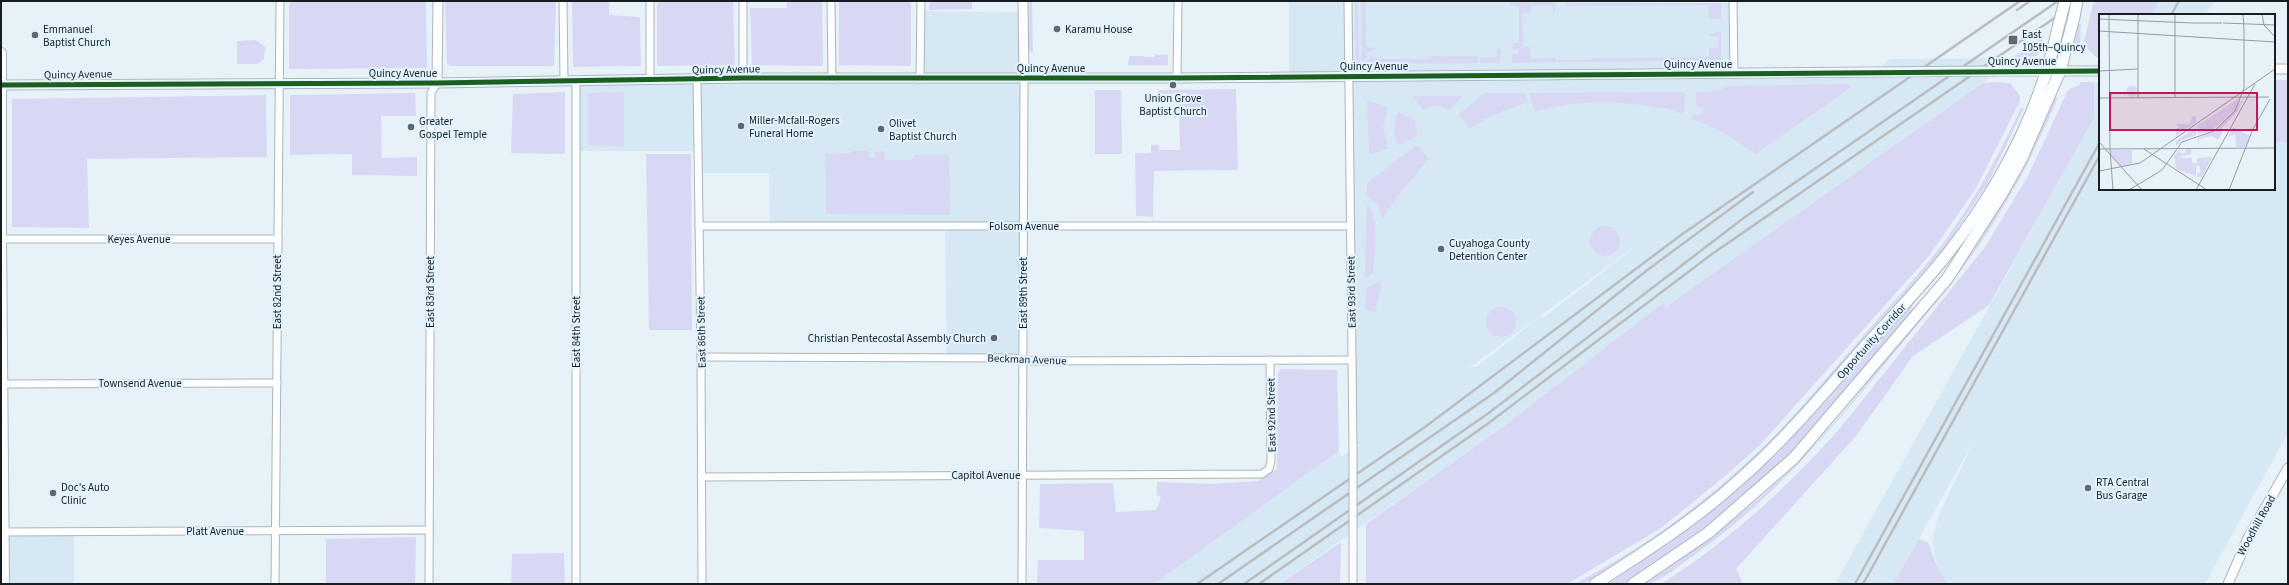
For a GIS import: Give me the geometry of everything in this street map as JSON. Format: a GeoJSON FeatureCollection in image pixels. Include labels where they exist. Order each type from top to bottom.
{"type":"FeatureCollection","features":[{"type":"Feature","properties":{"kind":"main road","name":"Opportunity Corridor"},"geometry":{"type":"LineString","coordinates":[[1594,584],[1658,544],[1702,512],[1774,448],[1925,281],[1970,224],[1990,193],[2022,133],[2048,71],[2065,1]]}},
{"type":"Feature","properties":{"kind":"main road","name":"Opportunity Corridor"},"geometry":{"type":"LineString","coordinates":[[1633,584],[1708,533],[1794,458],[1947,279],[2002,195],[2021,160],[2060,71],[2077,1]]}},
{"type":"Feature","properties":{"kind":"main road"},"geometry":{"type":"LineString","coordinates":[[1,54],[3,384],[2,532],[4,584]]}},
{"type":"Feature","properties":{"kind":"street","name":"East 82nd Street"},"geometry":{"type":"LineString","coordinates":[[275,584],[280,1]]}},
{"type":"Feature","properties":{"kind":"street","name":"East 83rd Street"},"geometry":{"type":"LineString","coordinates":[[429,584],[431,93],[437,83],[438,1]]}},
{"type":"Feature","properties":{"kind":"street"},"geometry":{"type":"LineString","coordinates":[[564,1],[564,81]]}},
{"type":"Feature","properties":{"kind":"street"},"geometry":{"type":"LineString","coordinates":[[650,1],[650,80]]}},
{"type":"Feature","properties":{"kind":"street"},"geometry":{"type":"LineString","coordinates":[[743,1],[743,78]]}},
{"type":"Feature","properties":{"kind":"street"},"geometry":{"type":"LineString","coordinates":[[831,1],[832,78]]}},
{"type":"Feature","properties":{"kind":"street"},"geometry":{"type":"LineString","coordinates":[[920,78],[921,1]]}},
{"type":"Feature","properties":{"kind":"street","name":"East 89th Street"},"geometry":{"type":"LineString","coordinates":[[1022,584],[1024,474],[1023,1]]}},
{"type":"Feature","properties":{"kind":"street"},"geometry":{"type":"LineString","coordinates":[[1177,78],[1178,1]]}},
{"type":"Feature","properties":{"kind":"street","name":"East 93rd Street"},"geometry":{"type":"LineString","coordinates":[[1348,1],[1354,584]]}},
{"type":"Feature","properties":{"kind":"street"},"geometry":{"type":"LineString","coordinates":[[1733,1],[1734,74]]}},
{"type":"Feature","properties":{"kind":"street"},"geometry":{"type":"LineString","coordinates":[[2275,69],[2288,69]]}},
{"type":"Feature","properties":{"kind":"street","name":"Quincy Avenue"},"geometry":{"type":"LineString","coordinates":[[1,85],[280,82],[437,83],[743,78],[1177,78],[2099,71]]}},
{"type":"Feature","properties":{"kind":"street","name":"East 86th Street"},"geometry":{"type":"LineString","coordinates":[[697,79],[702,357],[702,584]]}},
{"type":"Feature","properties":{"kind":"street","name":"East 84th Street"},"geometry":{"type":"LineString","coordinates":[[576,81],[576,584]]}},
{"type":"Feature","properties":{"kind":"street","name":"Folsom Avenue"},"geometry":{"type":"LineString","coordinates":[[699,226],[1350,226]]}},
{"type":"Feature","properties":{"kind":"street","name":"Keyes Avenue"},"geometry":{"type":"LineString","coordinates":[[1,239],[278,239]]}},
{"type":"Feature","properties":{"kind":"street","name":"Beckman Avenue"},"geometry":{"type":"LineString","coordinates":[[702,357],[1013,358],[1032,361],[1352,360]]}},
{"type":"Feature","properties":{"kind":"street","name":"East 92nd Street"},"geometry":{"type":"LineString","coordinates":[[1269,469],[1271,461],[1270,360]]}},
{"type":"Feature","properties":{"kind":"street","name":"Townsend Avenue"},"geometry":{"type":"LineString","coordinates":[[3,384],[277,383]]}},
{"type":"Feature","properties":{"kind":"street","name":"Woodhill Road"},"geometry":{"type":"LineString","coordinates":[[2228,584],[2248,538],[2288,468]]}},
{"type":"Feature","properties":{"kind":"street","name":"Capitol Avenue"},"geometry":{"type":"LineString","coordinates":[[702,477],[1024,474],[1262,474],[1269,469]]}},
{"type":"Feature","properties":{"kind":"street","name":"Platt Avenue"},"geometry":{"type":"LineString","coordinates":[[2,532],[429,530]]}},
{"type":"Feature","properties":{"kind":"shaded area"},"geometry":{"type":"Polygon","coordinates":[[[289,1],[426,1],[427,68],[289,69],[289,1]]]}},
{"type":"Feature","properties":{"kind":"shaded area"},"geometry":{"type":"Polygon","coordinates":[[[445,1],[556,1],[554,66],[450,66],[447,63],[445,1]]]}},
{"type":"Feature","properties":{"kind":"shaded area"},"geometry":{"type":"Polygon","coordinates":[[[572,1],[609,1],[609,15],[640,17],[641,66],[573,67],[572,1]]]}},
{"type":"Feature","properties":{"kind":"shaded area"},"geometry":{"type":"Polygon","coordinates":[[[657,1],[733,1],[735,65],[657,66],[657,1]]]}},
{"type":"Feature","properties":{"kind":"shaded area"},"geometry":{"type":"Polygon","coordinates":[[[787,1],[822,1],[823,66],[752,65],[750,8],[787,8],[787,1]]]}},
{"type":"Feature","properties":{"kind":"shaded area"},"geometry":{"type":"Polygon","coordinates":[[[839,1],[911,1],[911,66],[839,65],[839,1]]]}},
{"type":"Feature","properties":{"kind":"shaded area"},"geometry":{"type":"Polygon","coordinates":[[[929,1],[972,1],[972,9],[929,10],[929,1]]]}},
{"type":"Feature","properties":{"kind":"shaded area"},"geometry":{"type":"Polygon","coordinates":[[[1029,1],[1032,1],[1033,53],[1029,51],[1029,1]]]}},
{"type":"Feature","properties":{"kind":"shaded area"},"geometry":{"type":"Polygon","coordinates":[[[1289,1],[1733,3],[1734,73],[1872,75],[1890,59],[2012,58],[1983,83],[1751,249],[1666,307],[1662,304],[1504,426],[1279,584],[1154,584],[1339,451],[1341,457],[1363,443],[1353,447],[1349,77],[1289,77],[1289,1]],[[1644,240],[1469,368],[1477,366],[1541,316],[1543,318],[1644,240]]]}},
{"type":"Feature","properties":{"kind":"shaded area"},"geometry":{"type":"Polygon","coordinates":[[[1355,1],[1358,1],[1359,62],[1356,63],[1355,1]]]}},
{"type":"Feature","properties":{"kind":"shaded area"},"geometry":{"type":"Polygon","coordinates":[[[1361,1],[1366,1],[1366,47],[1376,48],[1365,54],[1367,57],[1362,62],[1361,1]]]}},
{"type":"Feature","properties":{"kind":"shaded area"},"geometry":{"type":"Polygon","coordinates":[[[1510,1],[1556,1],[1555,13],[1553,12],[1553,6],[1531,6],[1530,13],[1522,14],[1523,47],[1530,47],[1531,58],[1556,58],[1556,62],[1512,63],[1512,54],[1518,54],[1519,49],[1512,50],[1513,43],[1519,43],[1519,6],[1511,5],[1510,1]]]}},
{"type":"Feature","properties":{"kind":"shaded area"},"geometry":{"type":"Polygon","coordinates":[[[1566,1],[1569,3],[1721,3],[1721,19],[1712,19],[1709,17],[1708,5],[1566,6],[1566,1]]]}},
{"type":"Feature","properties":{"kind":"shaded area"},"geometry":{"type":"Polygon","coordinates":[[[2097,1],[2159,1],[2152,14],[2099,14],[2099,57],[2096,57],[2087,48],[2084,41],[2093,4],[2097,1]]]}},
{"type":"Feature","properties":{"kind":"shaded area"},"geometry":{"type":"Polygon","coordinates":[[[2159,1],[2215,1],[2206,14],[2152,14],[2159,1]]]}},
{"type":"Feature","properties":{"kind":"shaded area"},"geometry":{"type":"Polygon","coordinates":[[[921,11],[1023,12],[1023,359],[947,357],[945,227],[770,227],[769,173],[698,173],[698,151],[576,151],[576,81],[920,79],[921,11]]]}},
{"type":"Feature","properties":{"kind":"shaded area"},"geometry":{"type":"Polygon","coordinates":[[[2078,24],[2081,24],[2080,46],[2076,48],[2074,39],[2078,24]]]}},
{"type":"Feature","properties":{"kind":"shaded area"},"geometry":{"type":"Polygon","coordinates":[[[1721,31],[1721,61],[1558,62],[1558,60],[1591,60],[1592,58],[1709,57],[1709,48],[1718,48],[1718,37],[1710,36],[1710,34],[1721,31]]]}},
{"type":"Feature","properties":{"kind":"shaded area"},"geometry":{"type":"Polygon","coordinates":[[[2043,37],[2042,50],[2036,56],[2012,58],[2043,37]]]}},
{"type":"Feature","properties":{"kind":"shaded area"},"geometry":{"type":"Polygon","coordinates":[[[256,40],[265,47],[264,59],[257,64],[237,64],[237,41],[256,40]]]}},
{"type":"Feature","properties":{"kind":"shaded area"},"geometry":{"type":"Polygon","coordinates":[[[1497,47],[1501,49],[1500,63],[1480,63],[1480,58],[1497,57],[1497,47]]]}},
{"type":"Feature","properties":{"kind":"shaded area"},"geometry":{"type":"Polygon","coordinates":[[[1155,55],[1168,55],[1168,65],[1128,65],[1129,56],[1154,57],[1155,55]]]}},
{"type":"Feature","properties":{"kind":"shaded area"},"geometry":{"type":"Polygon","coordinates":[[[1372,55],[1377,59],[1431,59],[1431,56],[1478,56],[1478,63],[1364,64],[1372,55]]]}},
{"type":"Feature","properties":{"kind":"shaded area"},"geometry":{"type":"Polygon","coordinates":[[[2275,80],[2288,80],[2288,142],[2275,143],[2275,80]]]}},
{"type":"Feature","properties":{"kind":"shaded area"},"geometry":{"type":"Polygon","coordinates":[[[2080,82],[2094,82],[2094,118],[1989,305],[1913,356],[1856,436],[1736,569],[1743,584],[1661,584],[1710,550],[1757,512],[1800,471],[1841,427],[1985,247],[2028,176],[2067,92],[2071,88],[2079,86],[2080,82]]]}},
{"type":"Feature","properties":{"kind":"shaded area"},"geometry":{"type":"Polygon","coordinates":[[[2094,82],[2099,82],[2099,190],[2275,190],[2275,143],[2288,142],[2288,433],[2205,584],[1948,584],[1938,569],[1932,542],[1938,517],[1974,441],[1893,584],[1835,584],[2094,118],[2094,82]]]}},
{"type":"Feature","properties":{"kind":"shaded area"},"geometry":{"type":"Polygon","coordinates":[[[1983,83],[2010,83],[2020,96],[2020,101],[1976,188],[1929,256],[1760,445],[1724,477],[1661,528],[1567,584],[1366,584],[1366,524],[1504,426],[1663,303],[1666,307],[1983,83]]]}},
{"type":"Feature","properties":{"kind":"shaded area"},"geometry":{"type":"Polygon","coordinates":[[[1849,84],[1851,87],[1756,154],[1723,132],[1691,118],[1694,114],[1702,115],[1703,109],[1696,106],[1696,92],[1718,91],[1727,86],[1849,84]]]}},
{"type":"Feature","properties":{"kind":"shaded area"},"geometry":{"type":"Polygon","coordinates":[[[1236,89],[1238,170],[1154,171],[1153,217],[1136,216],[1135,153],[1151,153],[1151,145],[1159,145],[1159,150],[1180,150],[1179,104],[1187,104],[1187,93],[1158,94],[1158,90],[1236,89]]]}},
{"type":"Feature","properties":{"kind":"shaded area"},"geometry":{"type":"Polygon","coordinates":[[[1095,90],[1121,90],[1122,154],[1095,154],[1095,90]]]}},
{"type":"Feature","properties":{"kind":"shaded area"},"geometry":{"type":"Polygon","coordinates":[[[565,92],[565,154],[511,153],[513,94],[565,92]]]}},
{"type":"Feature","properties":{"kind":"shaded area"},"geometry":{"type":"Polygon","coordinates":[[[624,92],[624,146],[588,145],[588,93],[624,92]]]}},
{"type":"Feature","properties":{"kind":"shaded area"},"geometry":{"type":"Polygon","coordinates":[[[1685,92],[1685,110],[1681,114],[1665,108],[1610,102],[1565,105],[1535,112],[1529,93],[1685,92]]]}},
{"type":"Feature","properties":{"kind":"shaded area"},"geometry":{"type":"Polygon","coordinates":[[[415,93],[416,116],[381,116],[382,158],[417,157],[417,176],[352,175],[352,154],[290,155],[290,95],[415,93]]]}},
{"type":"Feature","properties":{"kind":"shaded area"},"geometry":{"type":"Polygon","coordinates":[[[1484,93],[1525,93],[1528,102],[1498,113],[1469,129],[1459,114],[1484,93]]]}},
{"type":"Feature","properties":{"kind":"shaded area"},"geometry":{"type":"Polygon","coordinates":[[[266,95],[267,157],[87,159],[89,228],[12,227],[12,99],[266,95]]]}},
{"type":"Feature","properties":{"kind":"shaded area"},"geometry":{"type":"Polygon","coordinates":[[[1413,96],[1462,96],[1450,110],[1437,105],[1423,110],[1413,96]]]}},
{"type":"Feature","properties":{"kind":"shaded area"},"geometry":{"type":"Polygon","coordinates":[[[2055,96],[2058,98],[2031,156],[2017,184],[1988,231],[1961,271],[1864,390],[1820,441],[1750,511],[1724,533],[1672,572],[1651,583],[1645,584],[1687,555],[1747,508],[1804,456],[1843,413],[1926,309],[1969,252],[2008,192],[2025,162],[2055,96]]]}},
{"type":"Feature","properties":{"kind":"shaded area"},"geometry":{"type":"Polygon","coordinates":[[[1367,100],[1388,108],[1383,127],[1388,148],[1369,155],[1367,100]]]}},
{"type":"Feature","properties":{"kind":"shaded area"},"geometry":{"type":"Polygon","coordinates":[[[2021,108],[2024,108],[1988,183],[1943,250],[1792,422],[1716,495],[1631,556],[1583,584],[1574,584],[1630,552],[1684,515],[1734,474],[1791,419],[1937,252],[1968,207],[2005,142],[2021,108]]]}},
{"type":"Feature","properties":{"kind":"shaded area"},"geometry":{"type":"Polygon","coordinates":[[[1398,112],[1415,120],[1417,136],[1398,145],[1394,128],[1398,112]]]}},
{"type":"Feature","properties":{"kind":"shaded area"},"geometry":{"type":"Polygon","coordinates":[[[1417,145],[1429,159],[1400,193],[1382,219],[1379,205],[1367,197],[1367,183],[1417,145]]]}},
{"type":"Feature","properties":{"kind":"shaded area"},"geometry":{"type":"Polygon","coordinates":[[[853,151],[869,151],[869,158],[875,157],[875,152],[885,151],[885,160],[911,160],[914,155],[949,155],[950,215],[826,214],[825,154],[850,153],[853,151]]]}},
{"type":"Feature","properties":{"kind":"shaded area"},"geometry":{"type":"Polygon","coordinates":[[[646,154],[691,154],[692,330],[649,330],[646,154]]]}},
{"type":"Feature","properties":{"kind":"shaded area"},"geometry":{"type":"Polygon","coordinates":[[[1367,204],[1374,217],[1376,237],[1373,273],[1365,278],[1367,204]]]}},
{"type":"Feature","properties":{"kind":"shaded area"},"geometry":{"type":"Polygon","coordinates":[[[1605,226],[1616,230],[1620,241],[1616,252],[1605,256],[1594,252],[1590,241],[1594,230],[1605,226]]]}},
{"type":"Feature","properties":{"kind":"shaded area"},"geometry":{"type":"Polygon","coordinates":[[[1382,280],[1375,312],[1365,310],[1366,288],[1382,280]]]}},
{"type":"Feature","properties":{"kind":"shaded area"},"geometry":{"type":"Polygon","coordinates":[[[1916,298],[1910,313],[1794,451],[1722,517],[1625,584],[1608,584],[1697,523],[1779,452],[1916,298]]]}},
{"type":"Feature","properties":{"kind":"shaded area"},"geometry":{"type":"Polygon","coordinates":[[[1501,307],[1512,311],[1516,322],[1512,333],[1501,337],[1490,333],[1486,322],[1490,311],[1501,307]]]}},
{"type":"Feature","properties":{"kind":"shaded area"},"geometry":{"type":"Polygon","coordinates":[[[1281,369],[1337,370],[1339,451],[1154,584],[1037,584],[1038,560],[1084,560],[1084,531],[1039,528],[1040,484],[1113,483],[1116,512],[1156,510],[1161,497],[1157,495],[1157,482],[1211,484],[1258,481],[1277,469],[1278,373],[1281,369]]]}},
{"type":"Feature","properties":{"kind":"shaded area"},"geometry":{"type":"Polygon","coordinates":[[[1,532],[74,532],[74,584],[1,584],[1,532]]]}},
{"type":"Feature","properties":{"kind":"shaded area"},"geometry":{"type":"Polygon","coordinates":[[[416,537],[415,584],[326,584],[326,539],[416,537]]]}},
{"type":"Feature","properties":{"kind":"shaded area"},"geometry":{"type":"Polygon","coordinates":[[[1919,539],[1928,542],[1938,569],[1948,584],[1893,584],[1919,539]]]}},
{"type":"Feature","properties":{"kind":"shaded area"},"geometry":{"type":"Polygon","coordinates":[[[1341,542],[1340,584],[1280,584],[1341,542]]]}},
{"type":"Feature","properties":{"kind":"shaded area"},"geometry":{"type":"Polygon","coordinates":[[[564,553],[565,584],[511,584],[512,554],[564,553]]]}},
{"type":"Feature","properties":{"kind":"railway"},"geometry":{"type":"LineString","coordinates":[[1197,584],[1425,427],[1681,235],[2020,1]]}},
{"type":"Feature","properties":{"kind":"railway"},"geometry":{"type":"LineString","coordinates":[[2017,10],[2030,1]]}},
{"type":"Feature","properties":{"kind":"railway"},"geometry":{"type":"LineString","coordinates":[[1244,584],[1490,412],[1745,217],[2058,1]]}},
{"type":"Feature","properties":{"kind":"railway"},"geometry":{"type":"LineString","coordinates":[[1259,584],[1486,425],[1712,254],[2079,1]]}},
{"type":"Feature","properties":{"kind":"railway"},"geometry":{"type":"LineString","coordinates":[[2172,14],[2179,1]]}},
{"type":"Feature","properties":{"kind":"railway"},"geometry":{"type":"LineString","coordinates":[[1855,584],[2099,144]]}},
{"type":"Feature","properties":{"kind":"railway"},"geometry":{"type":"LineString","coordinates":[[1863,584],[2099,157]]}},
{"type":"Feature","properties":{"kind":"railway"},"geometry":{"type":"LineString","coordinates":[[1218,584],[1494,393],[1646,271],[1753,192]]}},
{"type":"Feature","properties":{"kind":"cycle path"},"geometry":{"type":"LineString","coordinates":[[1,85],[437,83],[743,78],[1177,78],[2099,71]]}},
{"type":"Feature","properties":{"kind":"place","name":"Karamu House"},"geometry":{"type":"Point","coordinates":[1057,29]}},
{"type":"Feature","properties":{"kind":"place","name":"Emmanuel Baptist Church"},"geometry":{"type":"Point","coordinates":[35,35]}},
{"type":"Feature","properties":{"kind":"place","name":"East 105th–Quincy"},"geometry":{"type":"Point","coordinates":[2013,40]}},
{"type":"Feature","properties":{"kind":"place","name":"Union Grove Baptist Church"},"geometry":{"type":"Point","coordinates":[1173,85]}},
{"type":"Feature","properties":{"kind":"place","name":"Miller-Mcfall-Rogers Funeral Home"},"geometry":{"type":"Point","coordinates":[741,126]}},
{"type":"Feature","properties":{"kind":"place","name":"Greater Gospel Temple"},"geometry":{"type":"Point","coordinates":[411,127]}},
{"type":"Feature","properties":{"kind":"place","name":"Olivet Baptist Church"},"geometry":{"type":"Point","coordinates":[881,129]}},
{"type":"Feature","properties":{"kind":"place","name":"Cuyahoga County Detention Center"},"geometry":{"type":"Point","coordinates":[1441,249]}},
{"type":"Feature","properties":{"kind":"place","name":"Christian Pentecostal Assembly Church"},"geometry":{"type":"Point","coordinates":[994,338]}},
{"type":"Feature","properties":{"kind":"place","name":"RTA Central Bus Garage"},"geometry":{"type":"Point","coordinates":[2088,488]}},
{"type":"Feature","properties":{"kind":"place","name":"Doc's Auto Clinic"},"geometry":{"type":"Point","coordinates":[53,493]}}]}
